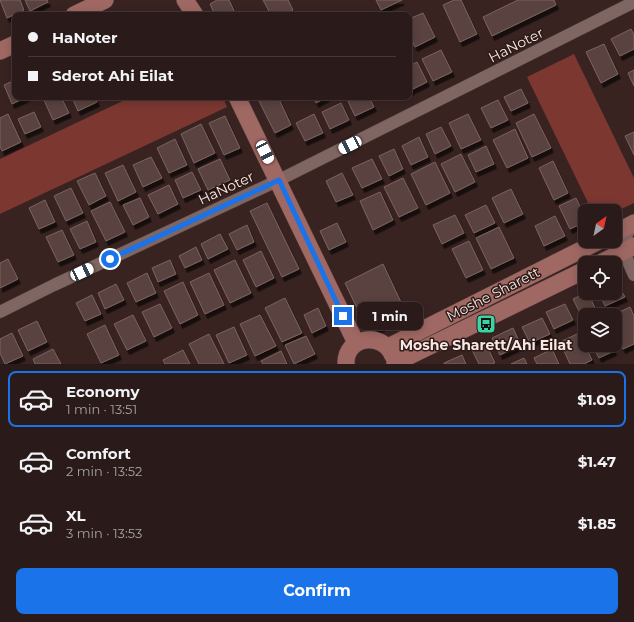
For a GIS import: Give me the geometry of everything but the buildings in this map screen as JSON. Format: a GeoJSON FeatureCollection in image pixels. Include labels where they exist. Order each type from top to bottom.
{"type":"FeatureCollection","features":[{"type":"Feature","properties":{"kind":"street"},"geometry":{"type":"LineString","coordinates":[[80,12],[105,0]]}},
{"type":"Feature","properties":{"kind":"street"},"geometry":{"type":"LineString","coordinates":[[185,0],[194,12]]}},
{"type":"Feature","properties":{"kind":"street"},"geometry":{"type":"LineString","coordinates":[[194,0],[196,12]]}},
{"type":"Feature","properties":{"kind":"street","name":"HaNoter"},"geometry":{"type":"LineString","coordinates":[[0,312],[54,285],[279,180],[634,2]]}},
{"type":"Feature","properties":{"kind":"street"},"geometry":{"type":"LineString","coordinates":[[0,51],[12,45]]}},
{"type":"Feature","properties":{"kind":"street"},"geometry":{"type":"LineString","coordinates":[[239,100],[279,180],[356,343]]}},
{"type":"Feature","properties":{"kind":"street"},"geometry":{"type":"LineString","coordinates":[[622,229],[634,223]]}},
{"type":"Feature","properties":{"kind":"street"},"geometry":{"type":"LineString","coordinates":[[634,223],[625,238],[629,249],[634,275]]}},
{"type":"Feature","properties":{"kind":"street","name":"Moshe Sharett"},"geometry":{"type":"LineString","coordinates":[[388,347],[585,248]]}},
{"type":"Feature","properties":{"kind":"street"},"geometry":{"type":"LineString","coordinates":[[614,256],[629,249]]}},
{"type":"Feature","properties":{"kind":"street","name":"Moshe Sharett"},"geometry":{"type":"LineString","coordinates":[[394,363],[578,273]]}},
{"type":"Feature","properties":{"kind":"street"},"geometry":{"type":"LineString","coordinates":[[346,364],[345,359],[349,350],[356,343],[364,339],[373,339],[388,347],[394,363]]}},
{"type":"Feature","properties":{"kind":"shaded area"},"geometry":{"type":"Polygon","coordinates":[[[574,54],[634,178],[634,203],[622,209],[622,204],[589,204],[527,77],[574,54]]]}},
{"type":"Feature","properties":{"kind":"shaded area"},"geometry":{"type":"Polygon","coordinates":[[[125,100],[224,100],[227,107],[0,214],[0,159],[125,100]]]}},
{"type":"Feature","properties":{"kind":"place","name":"Moshe Sharett/Ahi Eilat"},"geometry":{"type":"Point","coordinates":[486,324]}},
{"type":"Feature","properties":{"kind":"route"},"geometry":{"type":"LineString","coordinates":[[110,259],[279,180],[343,316]]}}]}
